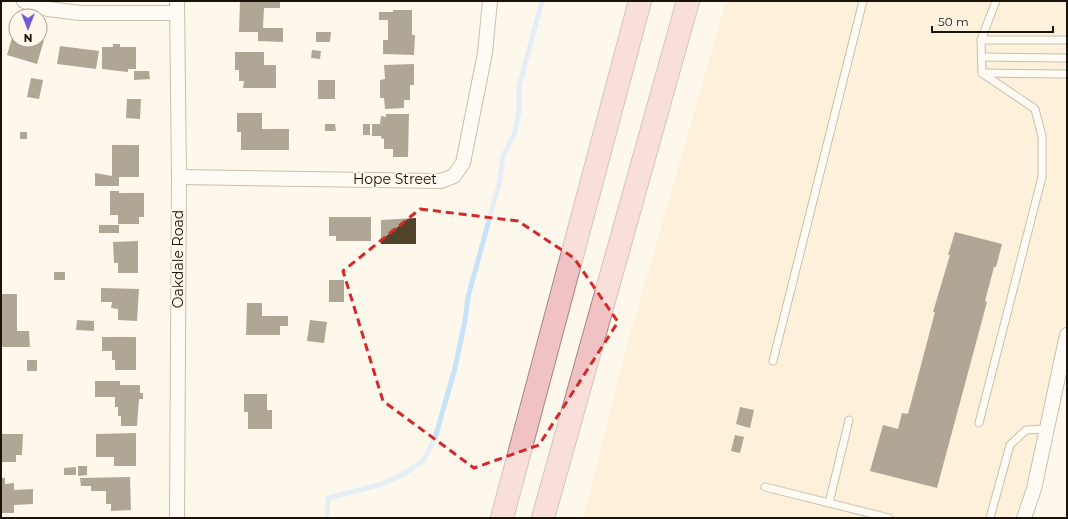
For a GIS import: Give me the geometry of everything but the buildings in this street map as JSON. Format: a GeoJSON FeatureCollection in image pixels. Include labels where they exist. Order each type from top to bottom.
{"type":"FeatureCollection","features":[{"type":"Feature","properties":{"kind":"highway"},"geometry":{"type":"LineString","coordinates":[[502,518],[640,1]]}},
{"type":"Feature","properties":{"kind":"highway"},"geometry":{"type":"LineString","coordinates":[[543,518],[688,1]]}},
{"type":"Feature","properties":{"kind":"street"},"geometry":{"type":"LineString","coordinates":[[24,1],[48,9],[80,13],[177,7]]}},
{"type":"Feature","properties":{"kind":"street","name":"Hope Street"},"geometry":{"type":"LineString","coordinates":[[178,176],[441,181],[454,176],[463,163],[485,53],[490,1]]}},
{"type":"Feature","properties":{"kind":"street","name":"Oakdale Road"},"geometry":{"type":"LineString","coordinates":[[177,7],[178,518]]}},
{"type":"Feature","properties":{"kind":"street"},"geometry":{"type":"LineString","coordinates":[[1024,518],[1034,489],[1067,335]]}},
{"type":"Feature","properties":{"kind":"lane"},"geometry":{"type":"LineString","coordinates":[[773,361],[863,1]]}},
{"type":"Feature","properties":{"kind":"lane"},"geometry":{"type":"LineString","coordinates":[[982,73],[981,40],[996,1]]}},
{"type":"Feature","properties":{"kind":"lane"},"geometry":{"type":"LineString","coordinates":[[981,40],[1067,40]]}},
{"type":"Feature","properties":{"kind":"lane"},"geometry":{"type":"LineString","coordinates":[[982,57],[1067,58]]}},
{"type":"Feature","properties":{"kind":"lane"},"geometry":{"type":"LineString","coordinates":[[982,73],[1067,74]]}},
{"type":"Feature","properties":{"kind":"lane"},"geometry":{"type":"LineString","coordinates":[[979,423],[1042,177],[1042,136],[1035,108],[982,73]]}},
{"type":"Feature","properties":{"kind":"lane"},"geometry":{"type":"LineString","coordinates":[[829,503],[849,420]]}},
{"type":"Feature","properties":{"kind":"lane"},"geometry":{"type":"LineString","coordinates":[[990,518],[1010,445],[1026,430],[1047,429]]}},
{"type":"Feature","properties":{"kind":"lane"},"geometry":{"type":"LineString","coordinates":[[765,487],[889,518]]}},
{"type":"Feature","properties":{"kind":"highlighted area"},"geometry":{"type":"Polygon","coordinates":[[[420,209],[518,221],[574,258],[618,322],[539,445],[474,468],[383,401],[343,271],[420,209]]]}},
{"type":"Feature","properties":{"kind":"shaded area"},"geometry":{"type":"Polygon","coordinates":[[[726,1],[1067,1],[1067,349],[1026,497],[1011,518],[583,518],[623,360],[726,1]]]}},
{"type":"Feature","properties":{"kind":"waterway"},"geometry":{"type":"LineString","coordinates":[[327,518],[328,498],[382,484],[404,474],[424,460],[435,438],[455,368],[465,321],[468,297],[500,180],[503,156],[514,135],[519,111],[519,87],[542,1]]}}]}
